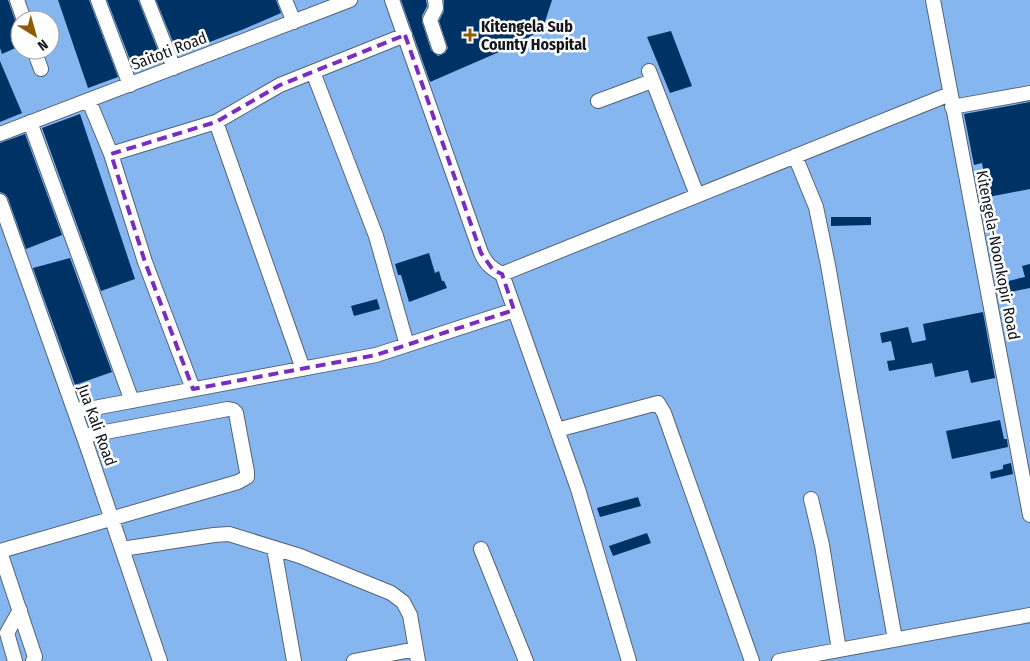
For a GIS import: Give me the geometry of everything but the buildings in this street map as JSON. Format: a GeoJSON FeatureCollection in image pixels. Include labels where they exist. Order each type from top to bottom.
{"type":"FeatureCollection","features":[{"type":"Feature","properties":{"kind":"street"},"geometry":{"type":"LineString","coordinates":[[98,0],[130,85]]}},
{"type":"Feature","properties":{"kind":"street"},"geometry":{"type":"LineString","coordinates":[[147,0],[174,68]]}},
{"type":"Feature","properties":{"kind":"street"},"geometry":{"type":"LineString","coordinates":[[285,0],[294,22]]}},
{"type":"Feature","properties":{"kind":"street","name":"Saitoti Road"},"geometry":{"type":"LineString","coordinates":[[0,134],[350,0]]}},
{"type":"Feature","properties":{"kind":"street"},"geometry":{"type":"LineString","coordinates":[[392,0],[481,253],[493,270],[502,274],[795,156],[951,101],[1030,92]]}},
{"type":"Feature","properties":{"kind":"street"},"geometry":{"type":"LineString","coordinates":[[435,0],[436,8],[430,20],[439,46]]}},
{"type":"Feature","properties":{"kind":"street","name":"Kitengela-Noonkopir Road"},"geometry":{"type":"LineString","coordinates":[[933,0],[1030,515]]}},
{"type":"Feature","properties":{"kind":"street"},"geometry":{"type":"LineString","coordinates":[[111,154],[216,122],[280,85],[405,35]]}},
{"type":"Feature","properties":{"kind":"street"},"geometry":{"type":"LineString","coordinates":[[38,60],[41,69]]}},
{"type":"Feature","properties":{"kind":"street"},"geometry":{"type":"LineString","coordinates":[[313,72],[376,236],[408,345]]}},
{"type":"Feature","properties":{"kind":"street"},"geometry":{"type":"LineString","coordinates":[[598,101],[650,76],[697,195]]}},
{"type":"Feature","properties":{"kind":"street"},"geometry":{"type":"LineString","coordinates":[[88,101],[111,154],[145,262],[193,389]]}},
{"type":"Feature","properties":{"kind":"street"},"geometry":{"type":"LineString","coordinates":[[30,122],[132,401]]}},
{"type":"Feature","properties":{"kind":"street"},"geometry":{"type":"LineString","coordinates":[[216,122],[303,369]]}},
{"type":"Feature","properties":{"kind":"street"},"geometry":{"type":"LineString","coordinates":[[795,156],[816,207],[895,639]]}},
{"type":"Feature","properties":{"kind":"street","name":"Jua Kali Road"},"geometry":{"type":"LineString","coordinates":[[0,201],[84,436],[160,661]]}},
{"type":"Feature","properties":{"kind":"street"},"geometry":{"type":"LineString","coordinates":[[502,274],[578,489],[629,661]]}},
{"type":"Feature","properties":{"kind":"street"},"geometry":{"type":"LineString","coordinates":[[74,410],[132,401],[376,355],[514,310]]}},
{"type":"Feature","properties":{"kind":"street"},"geometry":{"type":"LineString","coordinates":[[557,430],[658,403],[664,413],[752,661]]}},
{"type":"Feature","properties":{"kind":"street"},"geometry":{"type":"LineString","coordinates":[[33,661],[35,657],[0,551],[244,480],[246,477],[247,472],[236,413],[233,410],[228,409],[84,436]]}},
{"type":"Feature","properties":{"kind":"street"},"geometry":{"type":"LineString","coordinates":[[811,499],[822,546],[839,650]]}},
{"type":"Feature","properties":{"kind":"street"},"geometry":{"type":"LineString","coordinates":[[122,549],[229,534],[300,556],[391,593],[403,602],[410,615],[417,655],[354,661]]}},
{"type":"Feature","properties":{"kind":"street"},"geometry":{"type":"LineString","coordinates":[[274,548],[294,661]]}},
{"type":"Feature","properties":{"kind":"street"},"geometry":{"type":"LineString","coordinates":[[481,549],[526,661]]}},
{"type":"Feature","properties":{"kind":"street"},"geometry":{"type":"LineString","coordinates":[[15,661],[7,633],[20,610]]}},
{"type":"Feature","properties":{"kind":"street"},"geometry":{"type":"LineString","coordinates":[[779,661],[1030,615]]}},
{"type":"Feature","properties":{"kind":"highlighted area"},"geometry":{"type":"Polygon","coordinates":[[[405,35],[481,253],[493,270],[502,274],[514,310],[376,355],[193,389],[145,262],[111,154],[216,122],[280,85],[405,35]]]}},
{"type":"Feature","properties":{"kind":"shaded area"},"geometry":{"type":"Polygon","coordinates":[[[0,0],[1030,0],[1030,661],[0,661],[0,0]]]}},
{"type":"Feature","properties":{"kind":"place","name":"Kitengela Sub County Hospital"},"geometry":{"type":"Point","coordinates":[470,35]}}]}
